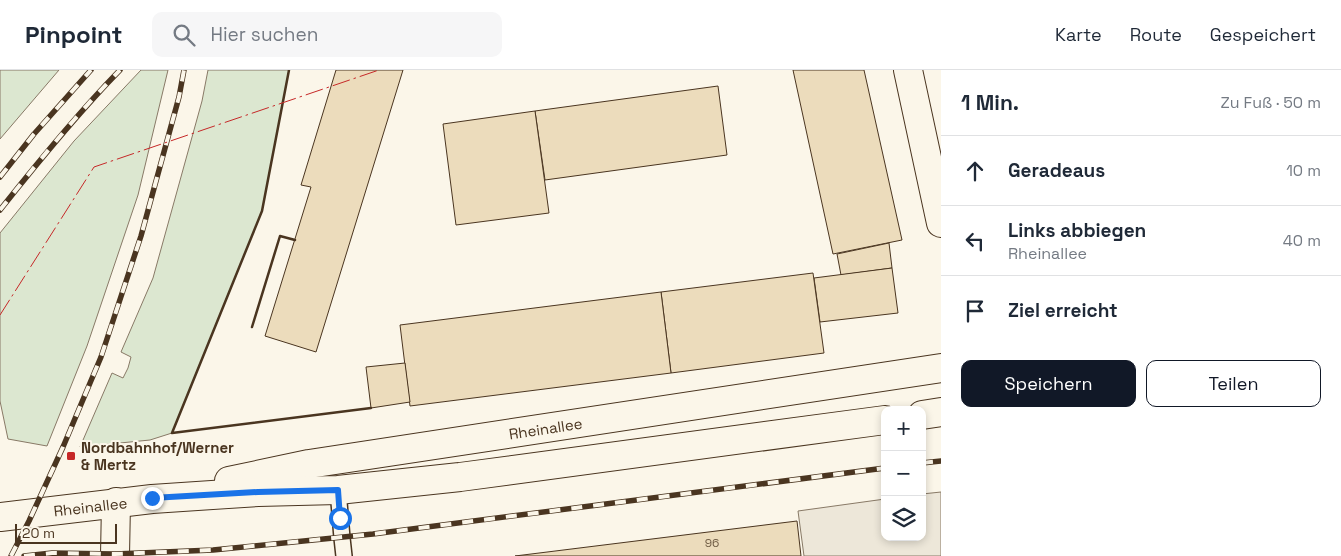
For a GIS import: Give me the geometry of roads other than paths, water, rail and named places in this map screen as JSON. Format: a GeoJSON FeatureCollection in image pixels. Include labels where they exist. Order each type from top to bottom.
{"type":"FeatureCollection","features":[{"type":"Feature","properties":{"kind":"main road"},"geometry":{"type":"LineString","coordinates":[[908,70],[941,223]]}},
{"type":"Feature","properties":{"kind":"main road","name":"Rheinallee"},"geometry":{"type":"LineString","coordinates":[[152,498],[309,464],[941,368]]}},
{"type":"Feature","properties":{"kind":"main road"},"geometry":{"type":"LineString","coordinates":[[926,414],[941,412]]}},
{"type":"Feature","properties":{"kind":"main road","name":"Rheinallee"},"geometry":{"type":"LineString","coordinates":[[0,517],[152,498],[338,490],[460,477],[881,421]]}},
{"type":"Feature","properties":{"kind":"main road"},"geometry":{"type":"LineString","coordinates":[[115,556],[116,502]]}},
{"type":"Feature","properties":{"kind":"lane"},"geometry":{"type":"LineString","coordinates":[[338,490],[344,556]]}},
{"type":"Feature","properties":{"kind":"railway"},"geometry":{"type":"LineString","coordinates":[[0,177],[34,134],[91,70]]}},
{"type":"Feature","properties":{"kind":"railway"},"geometry":{"type":"LineString","coordinates":[[0,210],[58,138],[120,70]]}},
{"type":"Feature","properties":{"kind":"railway"},"geometry":{"type":"LineString","coordinates":[[11,556],[63,447],[101,357],[141,236],[179,97],[184,70]]}},
{"type":"Feature","properties":{"kind":"railway"},"geometry":{"type":"LineString","coordinates":[[926,463],[941,461]]}},
{"type":"Feature","properties":{"kind":"railway"},"geometry":{"type":"LineString","coordinates":[[24,556],[52,553],[115,554],[213,550],[373,534],[881,469]]}},
{"type":"Feature","properties":{"kind":"place","name":"Nordbahnhof/Werner & Mertz"},"geometry":{"type":"Point","coordinates":[71,456]}}]}
